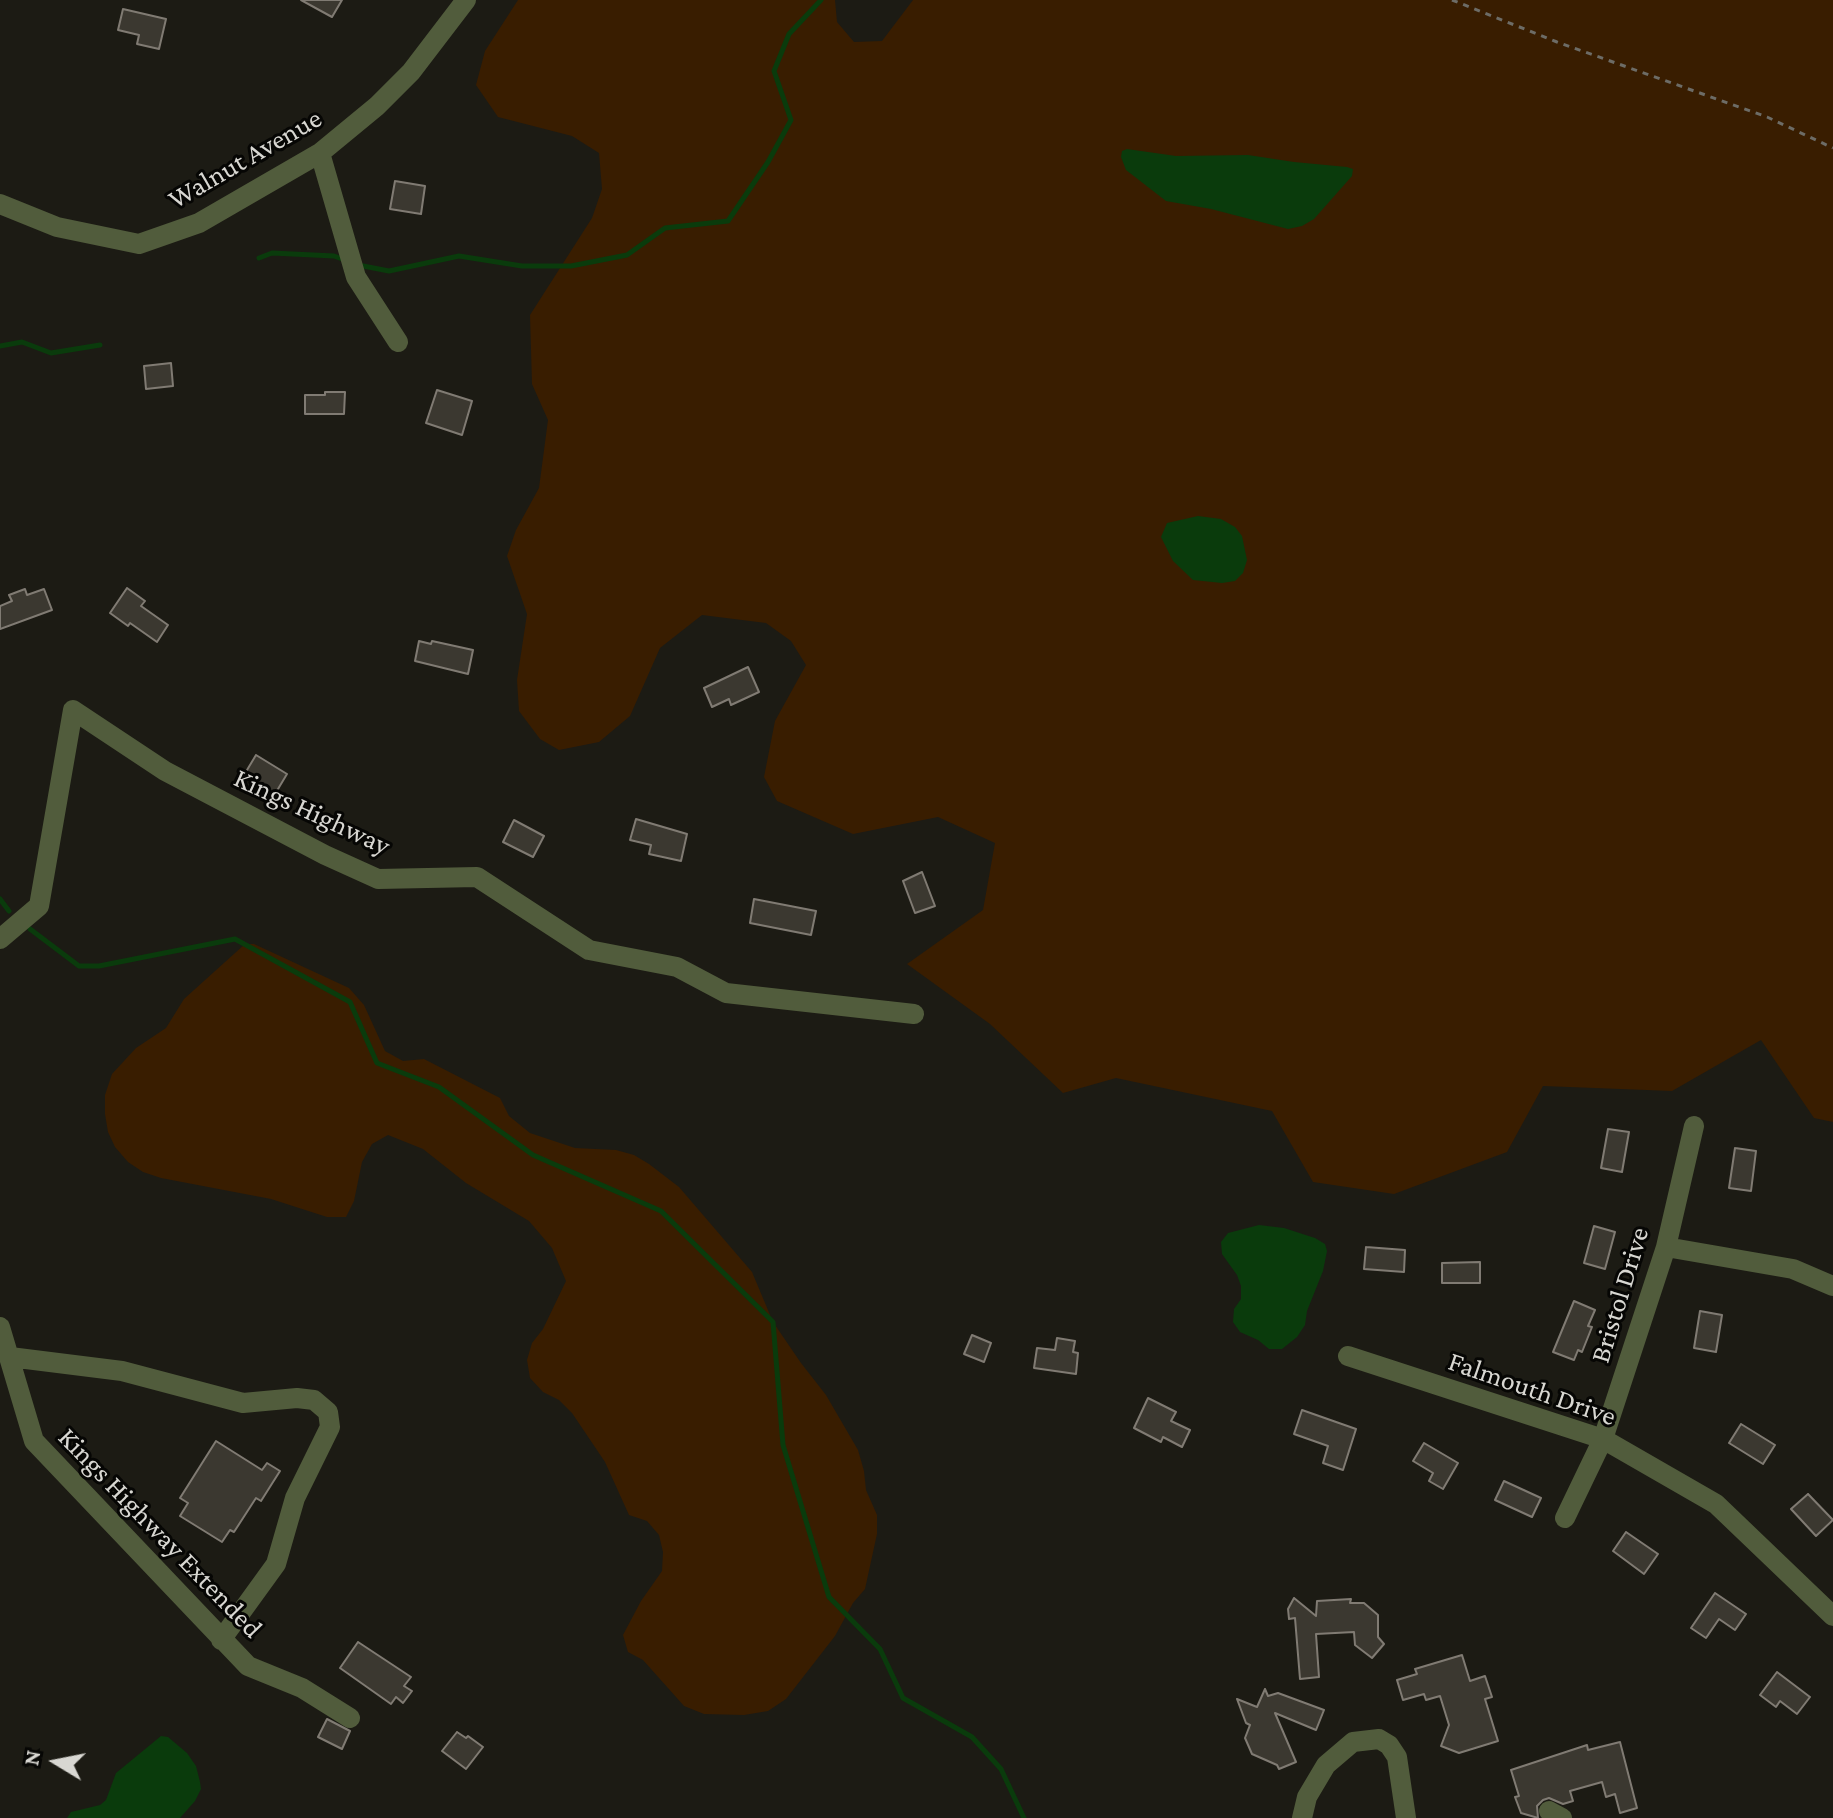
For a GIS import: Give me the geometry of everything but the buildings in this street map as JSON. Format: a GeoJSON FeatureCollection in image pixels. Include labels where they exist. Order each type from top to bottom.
{"type":"FeatureCollection","features":[{"type":"Feature","properties":{"kind":"street","name":"Walnut Avenue"},"geometry":{"type":"LineString","coordinates":[[0,204],[57,227],[139,244],[199,223],[320,153],[377,106],[411,72],[466,0]]}},
{"type":"Feature","properties":{"kind":"street"},"geometry":{"type":"LineString","coordinates":[[320,153],[356,277],[398,342]]}},
{"type":"Feature","properties":{"kind":"street","name":"Kings Highway"},"geometry":{"type":"LineString","coordinates":[[0,939],[39,906],[73,710],[165,771],[325,855],[378,879],[477,877],[589,950],[677,967],[726,993],[914,1014]]}},
{"type":"Feature","properties":{"kind":"street","name":"Bristol Drive"},"geometry":{"type":"LineString","coordinates":[[1565,1518],[1603,1439],[1666,1247],[1694,1126]]}},
{"type":"Feature","properties":{"kind":"street"},"geometry":{"type":"LineString","coordinates":[[1666,1247],[1793,1269],[1833,1286]]}},
{"type":"Feature","properties":{"kind":"street","name":"Kings Highway Extended"},"geometry":{"type":"LineString","coordinates":[[0,1327],[34,1441],[248,1666],[302,1688],[350,1718]]}},
{"type":"Feature","properties":{"kind":"street","name":"Falmouth Drive"},"geometry":{"type":"LineString","coordinates":[[1348,1356],[1603,1439],[1716,1504],[1833,1616]]}},
{"type":"Feature","properties":{"kind":"street"},"geometry":{"type":"LineString","coordinates":[[10,1357],[122,1371],[243,1403],[297,1398],[314,1400],[328,1412],[330,1427],[295,1498],[276,1564],[221,1640]]}},
{"type":"Feature","properties":{"kind":"street"},"geometry":{"type":"LineString","coordinates":[[1302,1818],[1307,1797],[1326,1765],[1353,1742],[1379,1739],[1389,1745],[1397,1757],[1406,1818]]}},
{"type":"Feature","properties":{"kind":"path"},"geometry":{"type":"LineString","coordinates":[[1452,0],[1557,42],[1767,117],[1833,148]]}},
{"type":"Feature","properties":{"kind":"shaded area"},"geometry":{"type":"Polygon","coordinates":[[[518,0],[835,0],[837,22],[854,42],[882,41],[913,0],[1833,0],[1833,1122],[1814,1118],[1761,1040],[1672,1091],[1543,1086],[1507,1152],[1394,1194],[1313,1182],[1272,1111],[1116,1078],[1063,1093],[990,1024],[907,964],[983,910],[995,843],[938,817],[853,834],[777,801],[764,777],[775,721],[806,665],[791,641],[766,623],[702,615],[660,648],[630,716],[599,742],[559,750],[540,739],[519,711],[517,680],[527,614],[507,556],[516,530],[539,488],[548,420],[532,384],[530,315],[592,218],[602,189],[599,153],[572,136],[498,117],[476,85],[485,51],[518,0]]]}},
{"type":"Feature","properties":{"kind":"shaded area"},"geometry":{"type":"Polygon","coordinates":[[[1127,149],[1176,156],[1248,155],[1353,169],[1352,176],[1314,219],[1288,229],[1166,201],[1126,170],[1121,157],[1122,151],[1127,149]]]}},
{"type":"Feature","properties":{"kind":"shaded area"},"geometry":{"type":"Polygon","coordinates":[[[1198,516],[1221,519],[1235,527],[1242,536],[1247,560],[1243,573],[1235,581],[1193,580],[1173,561],[1161,537],[1167,523],[1198,516]]]}},
{"type":"Feature","properties":{"kind":"shaded area"},"geometry":{"type":"Polygon","coordinates":[[[245,944],[254,944],[349,988],[364,1005],[385,1051],[403,1061],[424,1059],[500,1098],[509,1116],[530,1133],[575,1148],[616,1150],[634,1155],[649,1164],[679,1187],[752,1272],[773,1322],[826,1395],[858,1450],[866,1490],[877,1515],[877,1534],[865,1589],[853,1603],[835,1636],[786,1699],[768,1711],[744,1715],[704,1714],[684,1706],[643,1660],[628,1652],[623,1635],[662,1571],[663,1552],[659,1535],[647,1521],[629,1515],[605,1462],[572,1413],[559,1400],[543,1392],[530,1378],[527,1360],[532,1343],[543,1329],[566,1281],[552,1248],[529,1221],[466,1183],[423,1149],[388,1135],[372,1144],[362,1162],[354,1201],[346,1217],[327,1217],[271,1199],[161,1178],[143,1172],[128,1162],[115,1147],[105,1114],[105,1095],[112,1074],[136,1048],[166,1028],[184,999],[245,944]]]}},
{"type":"Feature","properties":{"kind":"shaded area"},"geometry":{"type":"Polygon","coordinates":[[[1259,1225],[1284,1228],[1315,1238],[1325,1244],[1327,1251],[1305,1325],[1297,1337],[1282,1349],[1269,1349],[1240,1332],[1233,1322],[1234,1309],[1241,1299],[1241,1286],[1222,1254],[1221,1242],[1228,1233],[1259,1225]]]}},
{"type":"Feature","properties":{"kind":"shaded area"},"geometry":{"type":"Polygon","coordinates":[[[161,1736],[168,1737],[187,1753],[196,1766],[200,1782],[201,1789],[195,1801],[180,1818],[67,1818],[71,1812],[100,1805],[106,1800],[116,1773],[161,1736]]]}},
{"type":"Feature","properties":{"kind":"waterway"},"geometry":{"type":"LineString","coordinates":[[358,265],[389,271],[459,256],[522,266],[571,266],[627,255],[665,228],[728,221],[768,162],[791,120],[774,71],[789,34],[821,0]]}},
{"type":"Feature","properties":{"kind":"waterway"},"geometry":{"type":"LineString","coordinates":[[259,258],[272,253],[334,256],[345,260]]}},
{"type":"Feature","properties":{"kind":"waterway"},"geometry":{"type":"LineString","coordinates":[[0,346],[22,342],[51,353],[100,345]]}},
{"type":"Feature","properties":{"kind":"waterway"},"geometry":{"type":"LineString","coordinates":[[0,899],[9,911]]}},
{"type":"Feature","properties":{"kind":"waterway"},"geometry":{"type":"LineString","coordinates":[[30,929],[79,966],[99,966],[235,939],[350,1002],[377,1063],[439,1087],[533,1155],[661,1211],[773,1322],[783,1445],[829,1597],[880,1649],[903,1698],[972,1737],[1001,1769],[1024,1818]]}}]}
